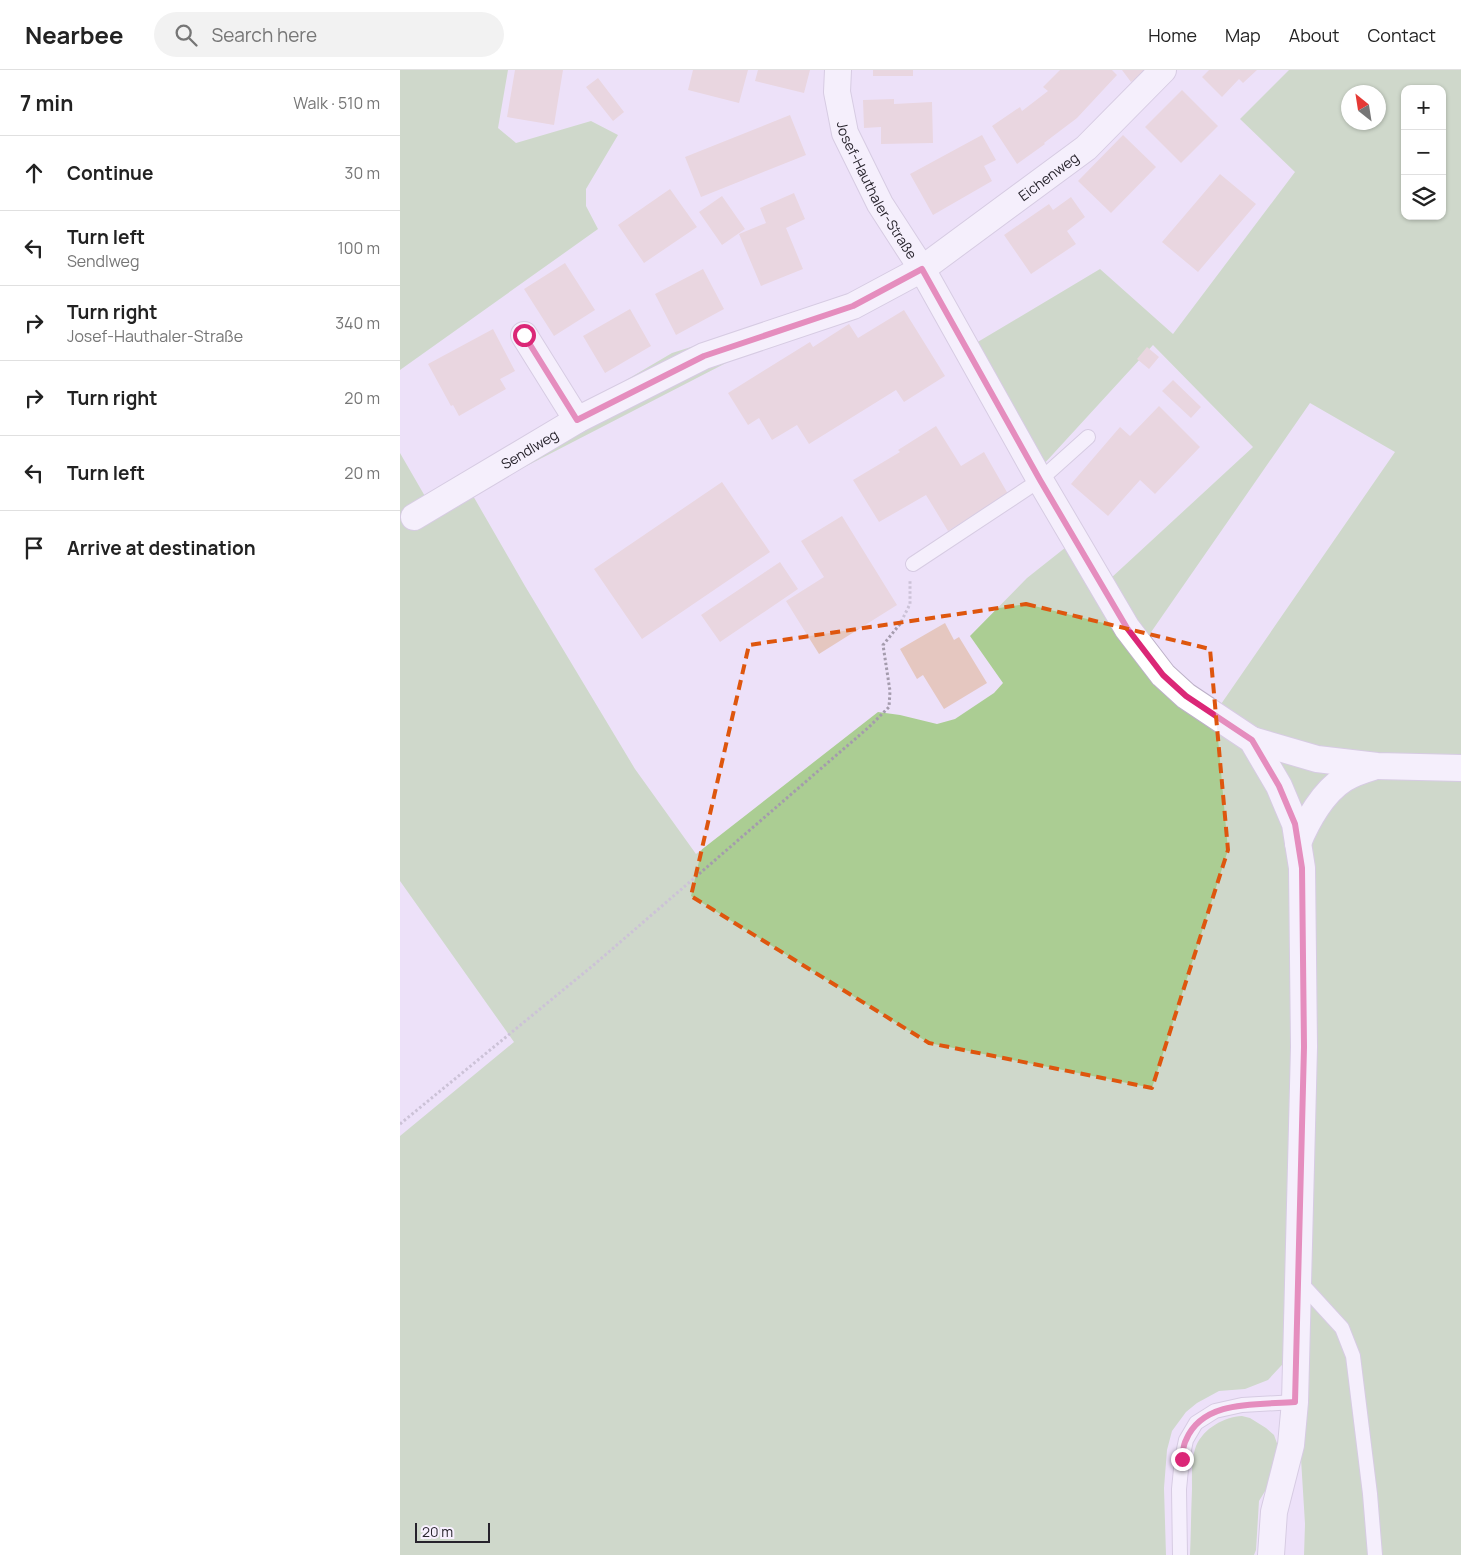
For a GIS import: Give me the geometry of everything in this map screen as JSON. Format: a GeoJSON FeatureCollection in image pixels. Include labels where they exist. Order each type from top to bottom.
{"type":"FeatureCollection","features":[{"type":"Feature","properties":{"kind":"street","name":"Josef-Hauthaler-Straße"},"geometry":{"type":"LineString","coordinates":[[838,70],[837,92],[845,133],[880,204],[922,269],[1040,480],[1127,628],[1145,654],[1163,675],[1186,696],[1252,740],[1279,786],[1295,824],[1302,868],[1304,1037],[1295,1402],[1291,1445],[1274,1512],[1271,1555]]}},
{"type":"Feature","properties":{"kind":"street","name":"Eichenweg"},"geometry":{"type":"LineString","coordinates":[[922,269],[1086,148],[1164,70]]}},
{"type":"Feature","properties":{"kind":"street","name":"Sendlweg"},"geometry":{"type":"LineString","coordinates":[[414,517],[577,420],[704,356],[853,306],[922,269]]}},
{"type":"Feature","properties":{"kind":"street"},"geometry":{"type":"LineString","coordinates":[[524,335],[577,420]]}},
{"type":"Feature","properties":{"kind":"street"},"geometry":{"type":"LineString","coordinates":[[1252,740],[1317,759],[1377,766],[1461,768]]}},
{"type":"Feature","properties":{"kind":"street"},"geometry":{"type":"LineString","coordinates":[[1298,843],[1305,826],[1322,800],[1343,779],[1377,766]]}},
{"type":"Feature","properties":{"kind":"lane"},"geometry":{"type":"LineString","coordinates":[[913,564],[1040,480],[1088,438]]}},
{"type":"Feature","properties":{"kind":"lane"},"geometry":{"type":"LineString","coordinates":[[1298,1280],[1342,1328],[1353,1356],[1370,1494],[1375,1555]]}},
{"type":"Feature","properties":{"kind":"lane"},"geometry":{"type":"LineString","coordinates":[[1180,1555],[1179,1489],[1182,1459],[1186,1440],[1196,1424],[1215,1412],[1242,1405],[1295,1402]]}},
{"type":"Feature","properties":{"kind":"path"},"geometry":{"type":"LineString","coordinates":[[400,1124],[596,964],[869,727],[888,707],[890,691],[883,645],[900,624],[910,604],[909,589],[913,564]]}},
{"type":"Feature","properties":{"kind":"highlighted area"},"geometry":{"type":"Polygon","coordinates":[[[1026,604],[1210,649],[1228,850],[1152,1088],[929,1043],[691,896],[749,645],[1026,604]]]}},
{"type":"Feature","properties":{"kind":"green space"},"geometry":{"type":"Polygon","coordinates":[[[400,70],[508,70],[498,128],[516,143],[591,121],[618,135],[586,189],[586,206],[598,229],[400,370],[400,70]]]}},
{"type":"Feature","properties":{"kind":"green space"},"geometry":{"type":"Polygon","coordinates":[[[1289,70],[1461,70],[1461,1555],[1304,1555],[1305,1524],[1301,1459],[1306,1339],[1268,1380],[1245,1389],[1219,1391],[1197,1403],[1186,1412],[1172,1431],[1167,1450],[1164,1488],[1166,1555],[400,1555],[400,1136],[514,1042],[400,881],[400,453],[426,498],[672,353],[827,304],[902,269],[1069,151],[903,272],[828,307],[726,363],[472,494],[635,769],[696,854],[878,712],[937,724],[955,719],[994,693],[1003,683],[970,636],[1027,578],[1085,532],[1111,578],[1253,447],[1153,345],[1043,465],[976,343],[1100,269],[1173,334],[1295,172],[1240,119],[1289,70]],[[1310,403],[1147,638],[1164,660],[1219,707],[1395,452],[1310,403]]]}},
{"type":"Feature","properties":{"kind":"green space"},"geometry":{"type":"Polygon","coordinates":[[[1242,1416],[1250,1418],[1266,1428],[1274,1435],[1278,1446],[1270,1483],[1259,1501],[1256,1550],[1254,1555],[1190,1555],[1192,1468],[1196,1446],[1204,1434],[1215,1425],[1228,1419],[1242,1416]]]}},
{"type":"Feature","properties":{"kind":"building"},"geometry":{"type":"Polygon","coordinates":[[[515,70],[563,70],[554,125],[507,117],[515,70]]]}},
{"type":"Feature","properties":{"kind":"building"},"geometry":{"type":"Polygon","coordinates":[[[693,70],[748,70],[739,103],[688,90],[693,70]]]}},
{"type":"Feature","properties":{"kind":"building"},"geometry":{"type":"Polygon","coordinates":[[[758,70],[810,70],[804,93],[755,81],[758,70]]]}},
{"type":"Feature","properties":{"kind":"building"},"geometry":{"type":"Polygon","coordinates":[[[873,70],[913,70],[913,76],[873,76],[873,70]]]}},
{"type":"Feature","properties":{"kind":"building"},"geometry":{"type":"Polygon","coordinates":[[[1060,70],[1112,70],[1117,75],[1077,118],[1017,164],[992,126],[1020,107],[1022,111],[1048,91],[1043,87],[1060,70]]]}},
{"type":"Feature","properties":{"kind":"building"},"geometry":{"type":"Polygon","coordinates":[[[1122,70],[1146,70],[1131,82],[1122,70]]]}},
{"type":"Feature","properties":{"kind":"building"},"geometry":{"type":"Polygon","coordinates":[[[1209,70],[1257,70],[1243,83],[1239,79],[1222,97],[1202,77],[1209,70]]]}},
{"type":"Feature","properties":{"kind":"building"},"geometry":{"type":"Polygon","coordinates":[[[598,78],[624,112],[613,121],[586,87],[598,78]]]}},
{"type":"Feature","properties":{"kind":"building"},"geometry":{"type":"Polygon","coordinates":[[[1182,90],[1218,126],[1181,163],[1145,127],[1182,90]]]}},
{"type":"Feature","properties":{"kind":"building"},"geometry":{"type":"Polygon","coordinates":[[[894,99],[894,104],[932,102],[933,143],[881,144],[881,127],[864,128],[863,100],[894,99]]]}},
{"type":"Feature","properties":{"kind":"building"},"geometry":{"type":"Polygon","coordinates":[[[790,115],[806,155],[701,197],[685,157],[790,115]]]}},
{"type":"Feature","properties":{"kind":"building"},"geometry":{"type":"Polygon","coordinates":[[[982,135],[996,160],[984,166],[992,181],[933,215],[910,174],[982,135]]]}},
{"type":"Feature","properties":{"kind":"building"},"geometry":{"type":"Polygon","coordinates":[[[1123,135],[1156,167],[1111,213],[1078,181],[1123,135]]]}},
{"type":"Feature","properties":{"kind":"building"},"geometry":{"type":"Polygon","coordinates":[[[1220,174],[1256,204],[1198,272],[1162,242],[1220,174]]]}},
{"type":"Feature","properties":{"kind":"building"},"geometry":{"type":"Polygon","coordinates":[[[670,189],[697,227],[644,263],[618,225],[670,189]]]}},
{"type":"Feature","properties":{"kind":"building"},"geometry":{"type":"Polygon","coordinates":[[[794,193],[805,219],[786,228],[803,269],[761,286],[739,234],[766,223],[760,208],[794,193]]]}},
{"type":"Feature","properties":{"kind":"building"},"geometry":{"type":"Polygon","coordinates":[[[722,196],[745,229],[722,245],[699,212],[722,196]]]}},
{"type":"Feature","properties":{"kind":"building"},"geometry":{"type":"Polygon","coordinates":[[[1071,197],[1085,217],[1067,231],[1076,244],[1031,274],[1004,235],[1049,204],[1053,210],[1071,197]]]}},
{"type":"Feature","properties":{"kind":"building"},"geometry":{"type":"Polygon","coordinates":[[[565,263],[595,310],[554,336],[524,289],[565,263]]]}},
{"type":"Feature","properties":{"kind":"building"},"geometry":{"type":"Polygon","coordinates":[[[703,269],[724,309],[676,335],[655,294],[703,269]]]}},
{"type":"Feature","properties":{"kind":"building"},"geometry":{"type":"Polygon","coordinates":[[[630,309],[651,346],[605,373],[583,336],[630,309]]]}},
{"type":"Feature","properties":{"kind":"building"},"geometry":{"type":"Polygon","coordinates":[[[904,310],[945,376],[904,402],[896,390],[809,444],[797,425],[772,440],[759,418],[748,425],[728,393],[810,342],[813,347],[849,324],[858,338],[904,310]]]}},
{"type":"Feature","properties":{"kind":"building"},"geometry":{"type":"Polygon","coordinates":[[[493,329],[515,371],[500,379],[506,389],[459,416],[453,405],[451,406],[428,364],[493,329]]]}},
{"type":"Feature","properties":{"kind":"building"},"geometry":{"type":"Polygon","coordinates":[[[1147,347],[1159,357],[1149,369],[1137,359],[1147,347]]]}},
{"type":"Feature","properties":{"kind":"building"},"geometry":{"type":"Polygon","coordinates":[[[1173,380],[1201,407],[1191,418],[1162,391],[1173,380]]]}},
{"type":"Feature","properties":{"kind":"building"},"geometry":{"type":"Polygon","coordinates":[[[1159,406],[1200,447],[1155,494],[1140,480],[1108,516],[1071,484],[1120,427],[1130,436],[1159,406]]]}},
{"type":"Feature","properties":{"kind":"building"},"geometry":{"type":"Polygon","coordinates":[[[936,426],[961,466],[984,452],[1008,494],[948,531],[926,495],[879,522],[853,480],[900,452],[898,450],[936,426]]]}},
{"type":"Feature","properties":{"kind":"building"},"geometry":{"type":"Polygon","coordinates":[[[722,482],[770,552],[642,639],[594,569],[722,482]]]}},
{"type":"Feature","properties":{"kind":"building"},"geometry":{"type":"Polygon","coordinates":[[[842,516],[897,605],[819,654],[786,601],[824,577],[801,541],[842,516]]]}},
{"type":"Feature","properties":{"kind":"building"},"geometry":{"type":"Polygon","coordinates":[[[780,562],[798,589],[720,642],[701,615],[780,562]]]}},
{"type":"Feature","properties":{"kind":"building"},"geometry":{"type":"Polygon","coordinates":[[[945,623],[954,640],[959,637],[987,683],[944,709],[923,675],[917,679],[900,649],[945,623]]]}},
{"type":"Feature","properties":{"kind":"route"},"geometry":{"type":"LineString","coordinates":[[524,335],[577,420],[704,356],[853,306],[922,269],[1040,480],[1127,628],[1145,654],[1163,675],[1186,696],[1252,740],[1279,786],[1295,824],[1302,868],[1304,1047],[1295,1402],[1242,1405],[1215,1412],[1196,1424],[1186,1440],[1182,1459]]}}]}
